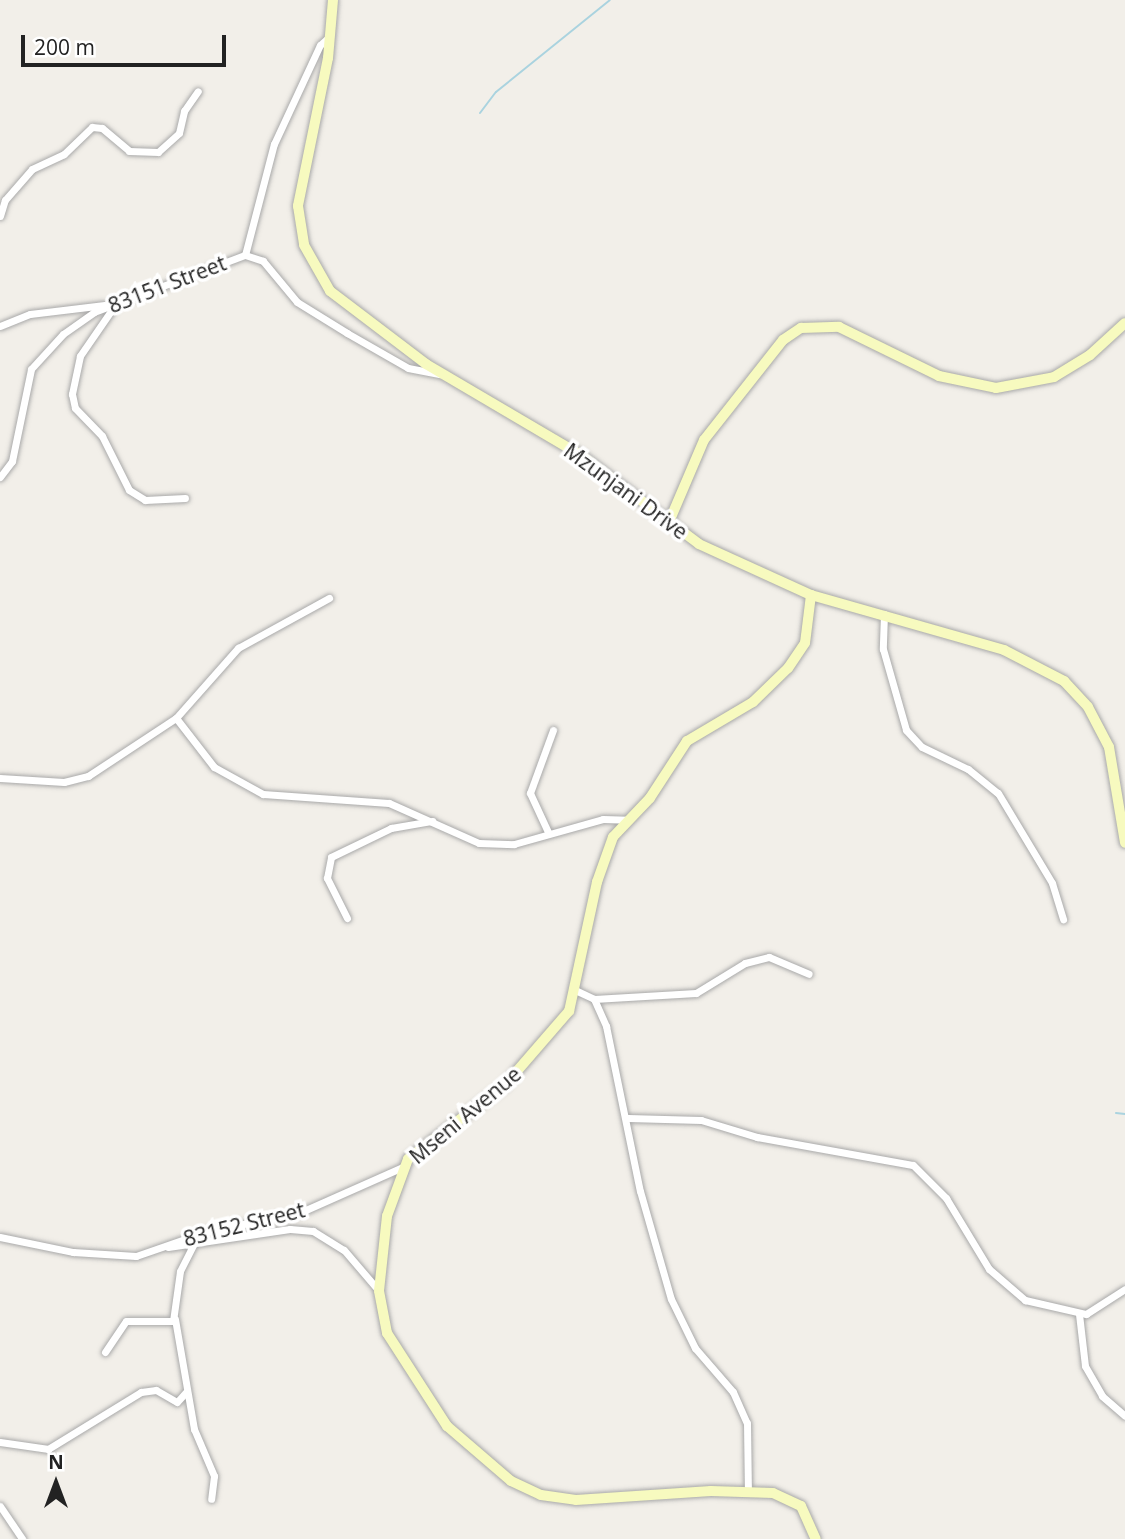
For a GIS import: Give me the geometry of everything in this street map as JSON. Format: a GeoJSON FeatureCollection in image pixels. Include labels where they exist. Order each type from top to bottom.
{"type":"FeatureCollection","features":[{"type":"Feature","properties":{"kind":"street","name":"Mzunjani Drive"},"geometry":{"type":"LineString","coordinates":[[333,0],[330,36],[301,175],[298,206],[304,245],[323,283],[339,300],[441,374],[582,456],[699,544],[811,595],[1004,650],[1064,681],[1088,708],[1109,747],[1125,843]]}},
{"type":"Feature","properties":{"kind":"street"},"geometry":{"type":"LineString","coordinates":[[245,255],[274,144],[320,45],[330,36]]}},
{"type":"Feature","properties":{"kind":"street"},"geometry":{"type":"LineString","coordinates":[[0,216],[5,200],[32,169],[64,154],[92,127],[102,128],[129,151],[158,152],[179,133],[184,111],[198,91]]}},
{"type":"Feature","properties":{"kind":"street","name":"83151 Street"},"geometry":{"type":"LineString","coordinates":[[0,477],[12,461],[31,369],[80,321],[115,304],[245,255],[263,261],[297,302],[347,333],[408,368],[441,374]]}},
{"type":"Feature","properties":{"kind":"street"},"geometry":{"type":"LineString","coordinates":[[0,326],[30,314],[115,304]]}},
{"type":"Feature","properties":{"kind":"street"},"geometry":{"type":"LineString","coordinates":[[115,304],[80,356],[72,394],[75,408],[102,436],[129,490],[145,500],[185,498]]}},
{"type":"Feature","properties":{"kind":"street"},"geometry":{"type":"LineString","coordinates":[[669,522],[704,440],[783,340],[802,328],[839,327],[939,376],[996,388],[1054,377],[1090,355],[1125,323]]}},
{"type":"Feature","properties":{"kind":"street","name":"Mseni Avenue"},"geometry":{"type":"LineString","coordinates":[[811,595],[805,643],[788,668],[752,702],[687,741],[650,798],[628,820],[604,858],[575,990],[562,1020],[506,1085],[422,1144],[403,1167],[387,1216],[379,1291],[387,1333],[447,1426],[474,1453],[526,1489],[559,1499],[607,1502],[748,1490],[796,1502],[817,1539]]}},
{"type":"Feature","properties":{"kind":"street"},"geometry":{"type":"LineString","coordinates":[[0,778],[64,782],[88,776],[176,718],[238,648],[329,598]]}},
{"type":"Feature","properties":{"kind":"street"},"geometry":{"type":"LineString","coordinates":[[884,614],[883,649],[906,730],[922,747],[979,775],[998,793],[1052,883],[1063,919]]}},
{"type":"Feature","properties":{"kind":"street"},"geometry":{"type":"LineString","coordinates":[[176,718],[214,767],[263,794],[389,803],[489,845],[526,842],[548,832],[603,819],[628,820]]}},
{"type":"Feature","properties":{"kind":"street"},"geometry":{"type":"LineString","coordinates":[[548,832],[530,793],[553,730]]}},
{"type":"Feature","properties":{"kind":"street"},"geometry":{"type":"LineString","coordinates":[[347,918],[326,873],[331,857],[391,828],[433,821]]}},
{"type":"Feature","properties":{"kind":"street"},"geometry":{"type":"LineString","coordinates":[[575,990],[594,999],[696,993],[745,963],[769,957],[809,974]]}},
{"type":"Feature","properties":{"kind":"street"},"geometry":{"type":"LineString","coordinates":[[594,999],[628,1118],[664,1282],[695,1348],[724,1378],[747,1423],[748,1490]]}},
{"type":"Feature","properties":{"kind":"street"},"geometry":{"type":"LineString","coordinates":[[628,1118],[701,1120],[757,1137],[914,1165],[931,1178],[1000,1280],[1025,1300],[1079,1314],[1125,1289]]}},
{"type":"Feature","properties":{"kind":"street","name":"83152 Street"},"geometry":{"type":"LineString","coordinates":[[160,1248],[208,1231],[299,1213],[403,1167]]}},
{"type":"Feature","properties":{"kind":"street","name":"83152 Street"},"geometry":{"type":"LineString","coordinates":[[0,1237],[124,1256],[160,1248],[290,1229],[313,1231],[344,1250],[379,1291]]}},
{"type":"Feature","properties":{"kind":"street"},"geometry":{"type":"LineString","coordinates":[[194,1244],[180,1271],[175,1319],[186,1392],[214,1476],[211,1499]]}},
{"type":"Feature","properties":{"kind":"street"},"geometry":{"type":"LineString","coordinates":[[1079,1314],[1085,1366],[1102,1396],[1125,1416]]}},
{"type":"Feature","properties":{"kind":"street"},"geometry":{"type":"LineString","coordinates":[[106,1352],[126,1321],[175,1319]]}},
{"type":"Feature","properties":{"kind":"street"},"geometry":{"type":"LineString","coordinates":[[0,1442],[48,1449],[141,1392],[156,1390],[177,1402],[186,1392]]}},
{"type":"Feature","properties":{"kind":"street"},"geometry":{"type":"LineString","coordinates":[[0,1506],[22,1539]]}},
{"type":"Feature","properties":{"kind":"waterway"},"geometry":{"type":"LineString","coordinates":[[480,113],[496,92],[610,0]]}},
{"type":"Feature","properties":{"kind":"waterway"},"geometry":{"type":"LineString","coordinates":[[1116,1113],[1125,1114]]}}]}
